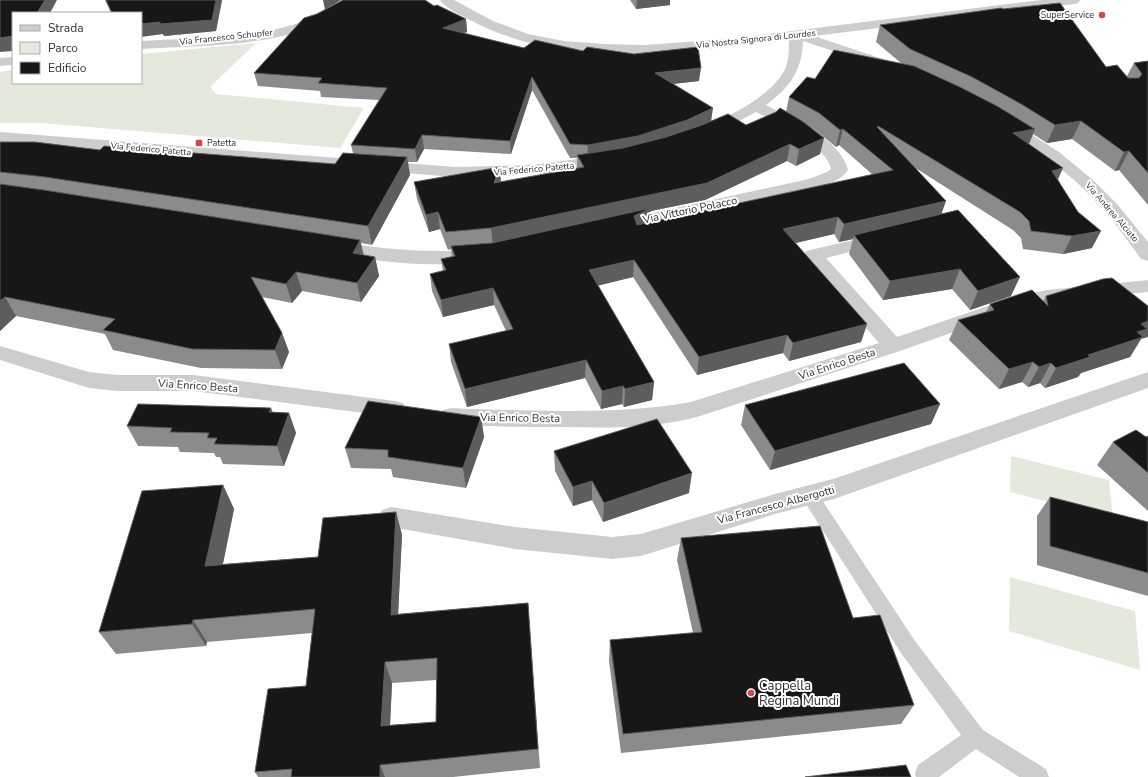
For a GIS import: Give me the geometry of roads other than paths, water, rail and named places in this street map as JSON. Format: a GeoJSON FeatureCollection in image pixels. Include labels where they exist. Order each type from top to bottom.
{"type":"FeatureCollection","features":[{"type":"Feature","properties":{"kind":"street","name":"Via Francesco Schupfer"},"geometry":{"type":"LineString","coordinates":[[142,45],[238,38],[288,30],[319,20],[352,0]]}},
{"type":"Feature","properties":{"kind":"street","name":"Via Nostra Signora di Lourdes"},"geometry":{"type":"LineString","coordinates":[[446,0],[480,20],[509,32],[552,42],[597,48],[636,49],[676,47],[796,35],[1074,0]]}},
{"type":"Feature","properties":{"kind":"street"},"geometry":{"type":"LineString","coordinates":[[1050,3],[1059,13]]}},
{"type":"Feature","properties":{"kind":"street"},"geometry":{"type":"LineString","coordinates":[[696,136],[730,121],[756,106],[775,90],[790,71],[795,53],[796,35],[875,60],[900,70]]}},
{"type":"Feature","properties":{"kind":"street"},"geometry":{"type":"LineString","coordinates":[[0,62],[12,60]]}},
{"type":"Feature","properties":{"kind":"street","name":"Via Vittorio Polacco"},"geometry":{"type":"LineString","coordinates":[[607,228],[814,183],[838,173],[840,170],[840,163],[830,151],[817,141],[756,106]]}},
{"type":"Feature","properties":{"kind":"street","name":"Via Andrea Alciato"},"geometry":{"type":"LineString","coordinates":[[990,116],[1054,157],[1082,179],[1097,193],[1148,255]]}},
{"type":"Feature","properties":{"kind":"street","name":"Via Federico Patetta"},"geometry":{"type":"LineString","coordinates":[[0,137],[456,172],[519,171],[569,166],[622,158]]}},
{"type":"Feature","properties":{"kind":"street","name":"Via Enrico Besta"},"geometry":{"type":"LineString","coordinates":[[893,346],[813,255],[896,236]]}},
{"type":"Feature","properties":{"kind":"street"},"geometry":{"type":"LineString","coordinates":[[317,245],[416,258],[454,258],[493,253]]}},
{"type":"Feature","properties":{"kind":"street","name":"Via Enrico Besta"},"geometry":{"type":"LineString","coordinates":[[0,353],[89,380],[118,383],[193,383],[425,413],[522,420],[643,418],[692,410],[893,346],[1014,303],[1030,299],[1148,286]]}},
{"type":"Feature","properties":{"kind":"street","name":"Via Francesco Albergotti"},"geometry":{"type":"LineString","coordinates":[[391,517],[515,538],[612,548],[641,545],[768,506],[810,496],[867,478],[1148,380]]}},
{"type":"Feature","properties":{"kind":"lane"},"geometry":{"type":"LineString","coordinates":[[810,496],[908,647],[976,738],[1038,777]]}},
{"type":"Feature","properties":{"kind":"lane"},"geometry":{"type":"LineString","coordinates":[[927,777],[926,773],[976,738]]}},
{"type":"Feature","properties":{"kind":"place","name":"SuperService"},"geometry":{"type":"Point","coordinates":[1102,15]}},
{"type":"Feature","properties":{"kind":"place","name":"Patetta"},"geometry":{"type":"Point","coordinates":[199,143]}},
{"type":"Feature","properties":{"kind":"place","name":"Cappella Regina Mundi"},"geometry":{"type":"Point","coordinates":[751,693]}}]}
